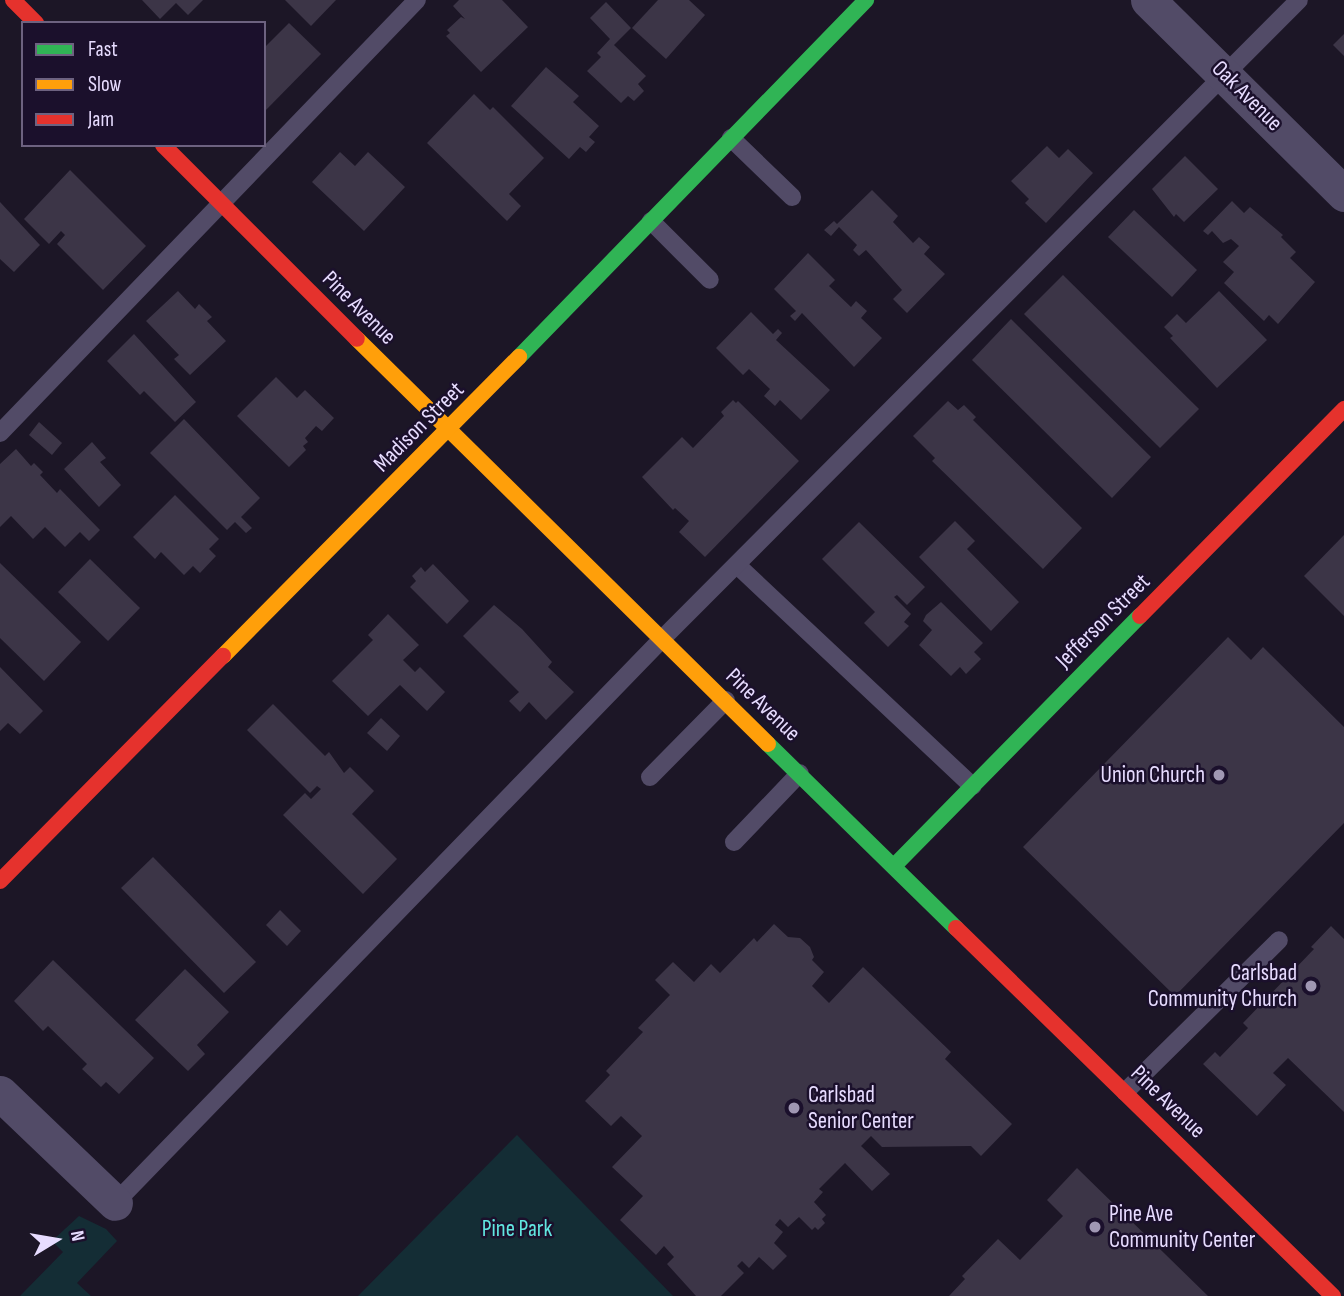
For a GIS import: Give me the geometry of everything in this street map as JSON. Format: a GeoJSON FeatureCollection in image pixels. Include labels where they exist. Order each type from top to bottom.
{"type":"FeatureCollection","features":[{"type":"Feature","properties":{"kind":"street"},"geometry":{"type":"LineString","coordinates":[[13,0],[34,21]]}},
{"type":"Feature","properties":{"kind":"street","name":"Madison Street"},"geometry":{"type":"LineString","coordinates":[[0,881],[448,430],[866,0]]}},
{"type":"Feature","properties":{"kind":"street","name":"Oak Avenue"},"geometry":{"type":"LineString","coordinates":[[1149,0],[1344,194]]}},
{"type":"Feature","properties":{"kind":"street","name":"Pine Avenue"},"geometry":{"type":"LineString","coordinates":[[165,147],[448,430],[1333,1296]]}},
{"type":"Feature","properties":{"kind":"street","name":"Jefferson Street"},"geometry":{"type":"LineString","coordinates":[[895,865],[1344,410]]}},
{"type":"Feature","properties":{"kind":"street"},"geometry":{"type":"LineString","coordinates":[[0,1093],[115,1203]]}},
{"type":"Feature","properties":{"kind":"lane"},"geometry":{"type":"LineString","coordinates":[[0,433],[417,0]]}},
{"type":"Feature","properties":{"kind":"lane"},"geometry":{"type":"LineString","coordinates":[[115,1203],[662,639],[1299,0]]}},
{"type":"Feature","properties":{"kind":"lane"},"geometry":{"type":"LineString","coordinates":[[732,138],[792,197]]}},
{"type":"Feature","properties":{"kind":"lane"},"geometry":{"type":"LineString","coordinates":[[651,221],[710,280]]}},
{"type":"Feature","properties":{"kind":"lane"},"geometry":{"type":"LineString","coordinates":[[737,565],[972,786]]}},
{"type":"Feature","properties":{"kind":"lane"},"geometry":{"type":"LineString","coordinates":[[650,778],[726,701]]}},
{"type":"Feature","properties":{"kind":"lane"},"geometry":{"type":"LineString","coordinates":[[734,842],[800,773]]}},
{"type":"Feature","properties":{"kind":"lane"},"geometry":{"type":"LineString","coordinates":[[1125,1092],[1279,940]]}},
{"type":"Feature","properties":{"kind":"green space","name":"Pine Park"},"geometry":{"type":"Polygon","coordinates":[[[517,1135],[673,1296],[358,1296],[517,1135]]]}},
{"type":"Feature","properties":{"kind":"green space"},"geometry":{"type":"Polygon","coordinates":[[[79,1216],[106,1229],[117,1241],[77,1283],[91,1296],[20,1296],[63,1252],[52,1241],[79,1216]]]}},
{"type":"Feature","properties":{"kind":"building"},"geometry":{"type":"Polygon","coordinates":[[[142,0],[203,0],[188,15],[176,3],[160,19],[142,0]]]}},
{"type":"Feature","properties":{"kind":"building"},"geometry":{"type":"Polygon","coordinates":[[[285,0],[336,0],[311,26],[285,0]]]}},
{"type":"Feature","properties":{"kind":"building"},"geometry":{"type":"Polygon","coordinates":[[[459,0],[502,0],[528,27],[481,72],[446,36],[450,33],[447,30],[461,17],[465,19],[453,6],[459,0]]]}},
{"type":"Feature","properties":{"kind":"building"},"geometry":{"type":"Polygon","coordinates":[[[658,0],[689,0],[705,15],[666,59],[632,28],[658,0]]]}},
{"type":"Feature","properties":{"kind":"building"},"geometry":{"type":"Polygon","coordinates":[[[606,2],[631,28],[614,45],[646,76],[638,84],[644,91],[634,101],[628,96],[621,103],[587,71],[601,57],[597,53],[610,39],[590,18],[606,2]]]}},
{"type":"Feature","properties":{"kind":"building"},"geometry":{"type":"Polygon","coordinates":[[[289,23],[321,54],[266,110],[266,46],[289,23]]]}},
{"type":"Feature","properties":{"kind":"building"},"geometry":{"type":"Polygon","coordinates":[[[1344,34],[1344,56],[1333,45],[1344,34]]]}},
{"type":"Feature","properties":{"kind":"building"},"geometry":{"type":"Polygon","coordinates":[[[546,67],[579,96],[573,102],[599,126],[589,137],[595,142],[586,152],[580,147],[569,159],[511,106],[546,67]]]}},
{"type":"Feature","properties":{"kind":"building"},"geometry":{"type":"Polygon","coordinates":[[[474,94],[490,110],[493,107],[544,158],[509,194],[521,206],[507,221],[427,143],[474,94]]]}},
{"type":"Feature","properties":{"kind":"building"},"geometry":{"type":"Polygon","coordinates":[[[1047,146],[1059,158],[1068,149],[1093,173],[1046,223],[1025,203],[1029,199],[1011,181],[1047,146]]]}},
{"type":"Feature","properties":{"kind":"building"},"geometry":{"type":"Polygon","coordinates":[[[340,152],[355,166],[368,152],[405,187],[364,231],[312,182],[340,152]]]}},
{"type":"Feature","properties":{"kind":"building"},"geometry":{"type":"Polygon","coordinates":[[[1185,156],[1218,189],[1184,222],[1176,214],[1174,217],[1152,189],[1185,156]]]}},
{"type":"Feature","properties":{"kind":"building"},"geometry":{"type":"Polygon","coordinates":[[[70,170],[146,246],[103,290],[57,244],[65,235],[61,231],[49,244],[24,219],[70,170]]]}},
{"type":"Feature","properties":{"kind":"building"},"geometry":{"type":"Polygon","coordinates":[[[872,190],[898,216],[893,222],[913,243],[919,237],[930,247],[924,254],[945,274],[907,313],[893,299],[902,290],[866,250],[859,256],[853,250],[857,245],[839,227],[831,236],[824,230],[834,221],[837,224],[872,190]]]}},
{"type":"Feature","properties":{"kind":"building"},"geometry":{"type":"Polygon","coordinates":[[[1232,201],[1244,213],[1250,207],[1283,235],[1281,237],[1296,252],[1290,258],[1315,282],[1278,324],[1269,315],[1264,321],[1224,283],[1234,272],[1223,262],[1239,246],[1231,239],[1223,243],[1212,231],[1208,235],[1203,231],[1232,201]]]}},
{"type":"Feature","properties":{"kind":"building"},"geometry":{"type":"Polygon","coordinates":[[[0,202],[40,245],[14,272],[0,259],[0,202]]]}},
{"type":"Feature","properties":{"kind":"building"},"geometry":{"type":"Polygon","coordinates":[[[1134,210],[1197,270],[1172,297],[1108,237],[1134,210]]]}},
{"type":"Feature","properties":{"kind":"building"},"geometry":{"type":"Polygon","coordinates":[[[808,253],[835,280],[829,286],[851,307],[856,301],[867,311],[861,318],[882,338],[854,367],[802,313],[795,321],[790,316],[796,311],[774,289],[808,253]]]}},
{"type":"Feature","properties":{"kind":"building"},"geometry":{"type":"Polygon","coordinates":[[[1063,275],[1199,409],[1160,448],[1024,314],[1063,275]]]}},
{"type":"Feature","properties":{"kind":"building"},"geometry":{"type":"Polygon","coordinates":[[[178,291],[195,309],[199,304],[212,317],[207,321],[226,341],[190,375],[174,359],[179,355],[146,321],[178,291]]]}},
{"type":"Feature","properties":{"kind":"building"},"geometry":{"type":"Polygon","coordinates":[[[1219,291],[1267,340],[1217,388],[1170,338],[1173,336],[1164,327],[1177,314],[1186,323],[1219,291]]]}},
{"type":"Feature","properties":{"kind":"building"},"geometry":{"type":"Polygon","coordinates":[[[751,312],[773,334],[778,329],[782,333],[776,340],[830,390],[801,420],[780,400],[775,406],[764,396],[770,389],[749,369],[743,375],[716,348],[751,312]]]}},
{"type":"Feature","properties":{"kind":"building"},"geometry":{"type":"Polygon","coordinates":[[[1011,319],[1151,457],[1112,498],[972,360],[1011,319]]]}},
{"type":"Feature","properties":{"kind":"building"},"geometry":{"type":"Polygon","coordinates":[[[134,334],[196,402],[175,422],[144,391],[140,395],[107,361],[134,334]]]}},
{"type":"Feature","properties":{"kind":"building"},"geometry":{"type":"Polygon","coordinates":[[[276,377],[297,398],[305,390],[334,418],[322,431],[316,426],[305,438],[308,442],[303,446],[306,450],[289,467],[237,416],[276,377]]]}},
{"type":"Feature","properties":{"kind":"building"},"geometry":{"type":"Polygon","coordinates":[[[733,400],[736,403],[738,401],[799,461],[705,557],[679,532],[689,521],[675,508],[673,510],[642,477],[682,437],[693,448],[724,416],[721,412],[733,400]]]}},
{"type":"Feature","properties":{"kind":"building"},"geometry":{"type":"Polygon","coordinates":[[[948,401],[958,410],[964,405],[976,417],[973,420],[1082,528],[1043,569],[932,461],[935,458],[913,436],[948,401]]]}},
{"type":"Feature","properties":{"kind":"building"},"geometry":{"type":"Polygon","coordinates":[[[184,419],[260,498],[241,517],[252,528],[246,533],[235,522],[227,530],[150,453],[184,419]]]}},
{"type":"Feature","properties":{"kind":"building"},"geometry":{"type":"Polygon","coordinates":[[[39,422],[62,443],[52,455],[29,435],[39,422]]]}},
{"type":"Feature","properties":{"kind":"building"},"geometry":{"type":"Polygon","coordinates":[[[92,442],[106,458],[100,462],[121,485],[99,507],[64,469],[92,442]]]}},
{"type":"Feature","properties":{"kind":"building"},"geometry":{"type":"Polygon","coordinates":[[[16,449],[31,466],[34,463],[43,472],[40,475],[57,493],[60,489],[100,530],[89,541],[80,532],[65,547],[45,527],[33,539],[11,516],[0,527],[0,464],[16,449]]]}},
{"type":"Feature","properties":{"kind":"building"},"geometry":{"type":"Polygon","coordinates":[[[175,495],[219,539],[209,549],[216,556],[200,573],[193,566],[184,575],[161,552],[155,559],[133,537],[175,495]]]}},
{"type":"Feature","properties":{"kind":"building"},"geometry":{"type":"Polygon","coordinates":[[[955,521],[975,541],[967,549],[1019,602],[991,631],[919,557],[955,521]]]}},
{"type":"Feature","properties":{"kind":"building"},"geometry":{"type":"Polygon","coordinates":[[[859,522],[925,587],[907,605],[897,595],[894,597],[911,614],[904,622],[909,626],[888,647],[864,623],[875,612],[822,559],[859,522]]]}},
{"type":"Feature","properties":{"kind":"building"},"geometry":{"type":"Polygon","coordinates":[[[1344,535],[1344,616],[1304,576],[1344,535]]]}},
{"type":"Feature","properties":{"kind":"building"},"geometry":{"type":"Polygon","coordinates":[[[90,559],[140,608],[108,641],[58,592],[90,559]]]}},
{"type":"Feature","properties":{"kind":"building"},"geometry":{"type":"Polygon","coordinates":[[[0,563],[81,642],[44,681],[0,638],[0,563]]]}},
{"type":"Feature","properties":{"kind":"building"},"geometry":{"type":"Polygon","coordinates":[[[433,564],[469,601],[447,624],[410,587],[416,581],[412,576],[421,567],[425,572],[433,564]]]}},
{"type":"Feature","properties":{"kind":"building"},"geometry":{"type":"Polygon","coordinates":[[[941,602],[983,643],[974,652],[981,659],[966,674],[960,667],[951,676],[919,645],[932,630],[923,621],[926,615],[941,602]]]}},
{"type":"Feature","properties":{"kind":"building"},"geometry":{"type":"Polygon","coordinates":[[[494,605],[522,629],[552,662],[548,667],[574,692],[546,720],[529,702],[520,712],[509,701],[519,692],[463,636],[494,605]]]}},
{"type":"Feature","properties":{"kind":"building"},"geometry":{"type":"Polygon","coordinates":[[[388,614],[419,645],[403,660],[415,672],[420,667],[445,692],[427,711],[400,685],[368,716],[332,681],[373,640],[368,635],[388,614]]]}},
{"type":"Feature","properties":{"kind":"building","name":"Union Church"},"geometry":{"type":"Polygon","coordinates":[[[1228,637],[1251,660],[1263,647],[1344,727],[1344,823],[1175,996],[1023,847],[1228,637]]]}},
{"type":"Feature","properties":{"kind":"building"},"geometry":{"type":"Polygon","coordinates":[[[0,667],[43,711],[20,734],[8,723],[0,731],[0,667]]]}},
{"type":"Feature","properties":{"kind":"building"},"geometry":{"type":"Polygon","coordinates":[[[273,704],[325,756],[329,752],[344,773],[350,767],[374,791],[352,814],[397,859],[363,894],[283,815],[305,793],[311,799],[321,789],[317,786],[310,793],[247,730],[273,704]]]}},
{"type":"Feature","properties":{"kind":"building"},"geometry":{"type":"Polygon","coordinates":[[[381,718],[400,736],[387,751],[367,733],[381,718]]]}},
{"type":"Feature","properties":{"kind":"building"},"geometry":{"type":"Polygon","coordinates":[[[153,857],[256,962],[224,993],[121,888],[153,857]]]}},
{"type":"Feature","properties":{"kind":"building"},"geometry":{"type":"Polygon","coordinates":[[[280,910],[301,931],[287,946],[266,925],[280,910]]]}},
{"type":"Feature","properties":{"kind":"building","name":"Carlsbad Senior Center"},"geometry":{"type":"Polygon","coordinates":[[[774,924],[788,937],[800,938],[810,947],[814,957],[812,960],[824,972],[812,986],[829,1003],[863,967],[951,1052],[945,1059],[1012,1124],[981,1156],[971,1146],[882,1147],[871,1136],[861,1146],[890,1174],[872,1191],[845,1163],[819,1189],[823,1192],[814,1202],[826,1215],[822,1219],[825,1223],[818,1230],[815,1227],[812,1230],[799,1217],[788,1227],[780,1219],[775,1225],[783,1232],[774,1243],[787,1256],[773,1270],[759,1257],[749,1268],[742,1261],[737,1266],[744,1273],[721,1296],[696,1296],[667,1264],[674,1257],[664,1246],[656,1255],[620,1220],[643,1196],[612,1167],[642,1136],[621,1116],[611,1126],[585,1101],[610,1075],[606,1071],[643,1032],[638,1028],[670,995],[655,980],[673,962],[694,982],[711,964],[720,973],[754,938],[757,942],[774,924]]]}},
{"type":"Feature","properties":{"kind":"building","name":"Carlsbad Community Church"},"geometry":{"type":"Polygon","coordinates":[[[1331,926],[1344,939],[1344,1112],[1288,1058],[1273,1073],[1286,1085],[1257,1116],[1203,1064],[1215,1052],[1220,1057],[1248,1028],[1243,1023],[1314,949],[1311,947],[1331,926]]]}},
{"type":"Feature","properties":{"kind":"building"},"geometry":{"type":"Polygon","coordinates":[[[53,960],[154,1058],[119,1094],[106,1082],[101,1087],[82,1069],[87,1064],[48,1026],[43,1031],[14,1001],[53,960]]]}},
{"type":"Feature","properties":{"kind":"building"},"geometry":{"type":"Polygon","coordinates":[[[185,969],[229,1012],[197,1045],[205,1054],[188,1071],[135,1020],[185,969]]]}},
{"type":"Feature","properties":{"kind":"building","name":"Pine Ave Community Center"},"geometry":{"type":"Polygon","coordinates":[[[1077,1168],[1208,1296],[949,1296],[965,1279],[962,1276],[998,1239],[1020,1260],[1063,1216],[1047,1200],[1077,1168]]]}},
{"type":"Feature","properties":{"kind":"traffic: fast"},"geometry":{"type":"LineString","coordinates":[[519,357],[866,0]]}},
{"type":"Feature","properties":{"kind":"traffic: fast"},"geometry":{"type":"LineString","coordinates":[[895,865],[1140,616]]}},
{"type":"Feature","properties":{"kind":"traffic: fast"},"geometry":{"type":"LineString","coordinates":[[768,744],[956,928]]}},
{"type":"Feature","properties":{"kind":"traffic: slow"},"geometry":{"type":"LineString","coordinates":[[357,339],[768,744]]}},
{"type":"Feature","properties":{"kind":"traffic: slow"},"geometry":{"type":"LineString","coordinates":[[223,656],[519,357]]}},
{"type":"Feature","properties":{"kind":"traffic: jam"},"geometry":{"type":"LineString","coordinates":[[13,0],[34,21]]}},
{"type":"Feature","properties":{"kind":"traffic: jam"},"geometry":{"type":"LineString","coordinates":[[165,147],[357,339]]}},
{"type":"Feature","properties":{"kind":"traffic: jam"},"geometry":{"type":"LineString","coordinates":[[1140,616],[1344,409]]}},
{"type":"Feature","properties":{"kind":"traffic: jam"},"geometry":{"type":"LineString","coordinates":[[0,881],[223,656]]}},
{"type":"Feature","properties":{"kind":"traffic: jam"},"geometry":{"type":"LineString","coordinates":[[956,928],[1333,1296]]}},
{"type":"Feature","properties":{"kind":"place","name":"Union Church"},"geometry":{"type":"Point","coordinates":[1219,775]}},
{"type":"Feature","properties":{"kind":"place","name":"Carlsbad Community Church"},"geometry":{"type":"Point","coordinates":[1311,986]}},
{"type":"Feature","properties":{"kind":"place","name":"Carlsbad Senior Center"},"geometry":{"type":"Point","coordinates":[794,1108]}},
{"type":"Feature","properties":{"kind":"place","name":"Pine Ave Community Center"},"geometry":{"type":"Point","coordinates":[1095,1227]}}]}
